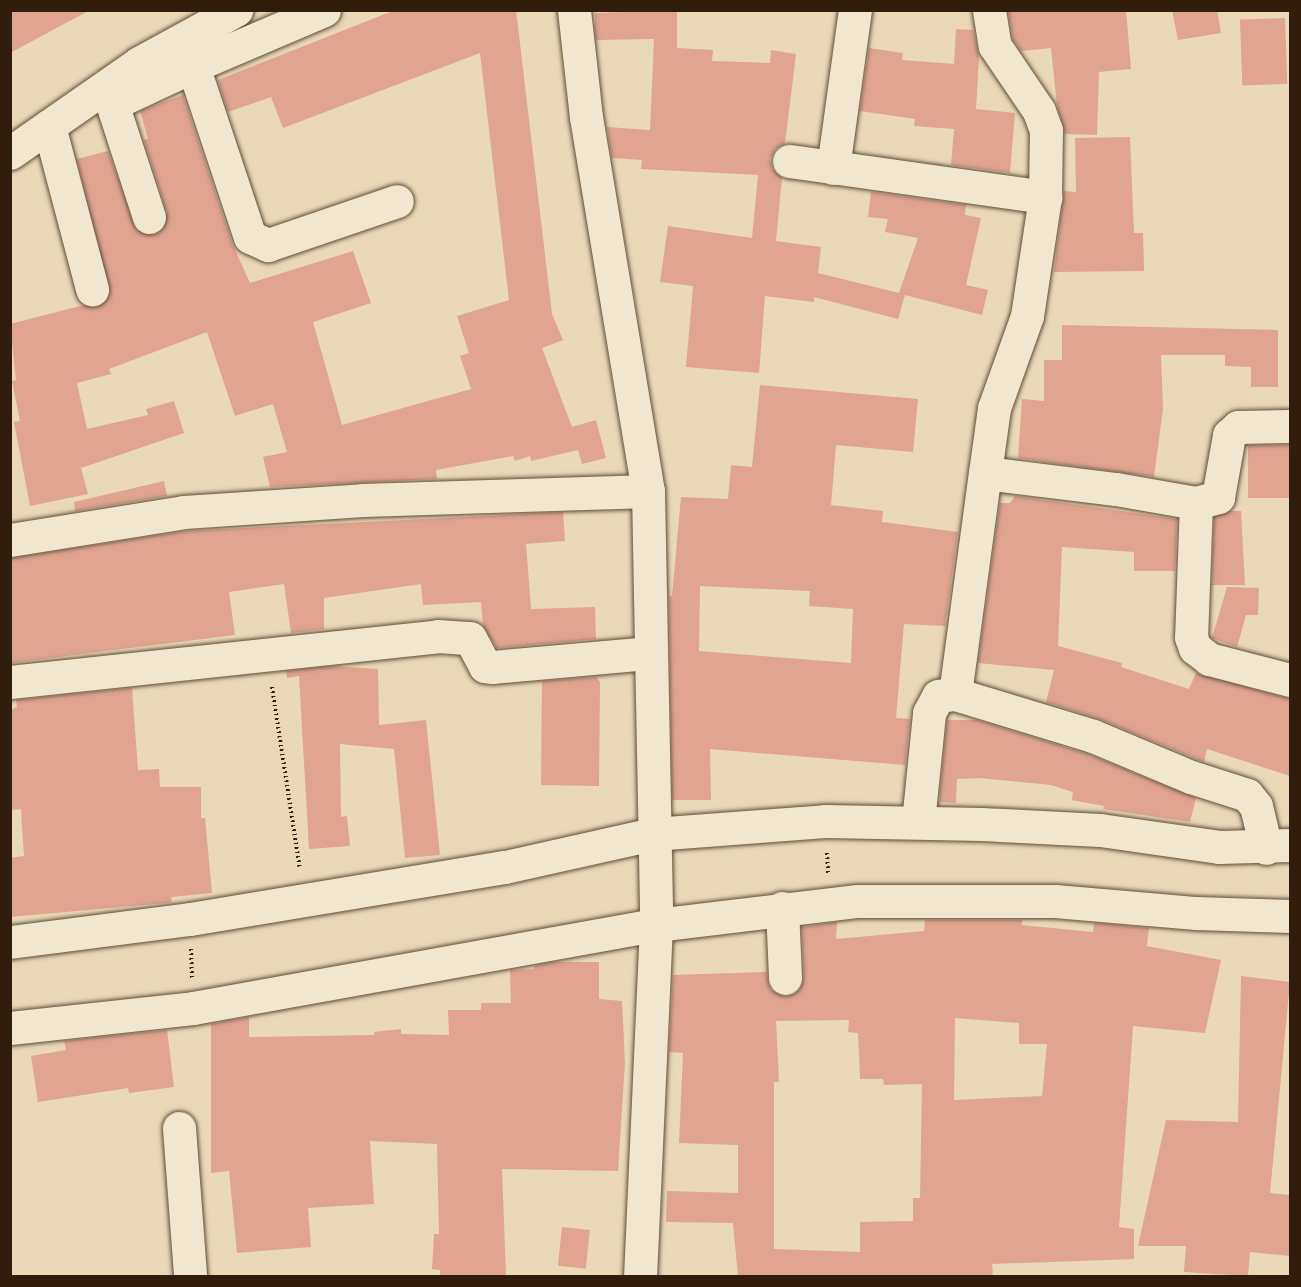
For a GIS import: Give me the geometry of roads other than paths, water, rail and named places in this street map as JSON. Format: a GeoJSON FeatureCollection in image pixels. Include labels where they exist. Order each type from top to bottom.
{"type":"FeatureCollection","features":[{"type":"Feature","properties":{"kind":"street"},"geometry":{"type":"LineString","coordinates":[[10,153],[139,63],[236,10]]}},
{"type":"Feature","properties":{"kind":"street"},"geometry":{"type":"LineString","coordinates":[[150,217],[114,109],[116,102],[324,10]]}},
{"type":"Feature","properties":{"kind":"street"},"geometry":{"type":"LineString","coordinates":[[574,10],[586,117],[648,490],[656,919],[640,1276]]}},
{"type":"Feature","properties":{"kind":"street"},"geometry":{"type":"LineString","coordinates":[[833,168],[855,10]]}},
{"type":"Feature","properties":{"kind":"street"},"geometry":{"type":"LineString","coordinates":[[955,694],[994,408],[1027,316],[1045,197],[1043,120],[994,46],[989,10]]}},
{"type":"Feature","properties":{"kind":"street"},"geometry":{"type":"LineString","coordinates":[[194,66],[255,242],[268,245],[397,201]]}},
{"type":"Feature","properties":{"kind":"street"},"geometry":{"type":"LineString","coordinates":[[49,126],[92,289]]}},
{"type":"Feature","properties":{"kind":"street"},"geometry":{"type":"LineString","coordinates":[[789,161],[1045,197]]}},
{"type":"Feature","properties":{"kind":"street"},"geometry":{"type":"LineString","coordinates":[[985,473],[1116,489],[1196,503],[1218,497],[1228,435],[1238,427],[1288,426]]}},
{"type":"Feature","properties":{"kind":"street"},"geometry":{"type":"LineString","coordinates":[[10,540],[184,512],[363,500],[648,490]]}},
{"type":"Feature","properties":{"kind":"street"},"geometry":{"type":"LineString","coordinates":[[1196,503],[1191,637],[1195,648],[1209,659],[1290,680]]}},
{"type":"Feature","properties":{"kind":"street"},"geometry":{"type":"LineString","coordinates":[[10,682],[267,653],[460,636],[470,638],[485,666],[492,667],[650,653]]}},
{"type":"Feature","properties":{"kind":"street"},"geometry":{"type":"LineString","coordinates":[[10,942],[825,821],[918,822],[1100,830],[1219,847],[1278,847],[1256,806],[1247,795],[1191,777],[1093,736],[955,694],[938,696],[929,713],[918,822]]}},
{"type":"Feature","properties":{"kind":"street"},"geometry":{"type":"LineString","coordinates":[[10,1028],[194,1008],[656,919],[928,899],[1055,902],[1196,913],[1290,916]]}},
{"type":"Feature","properties":{"kind":"street"},"geometry":{"type":"LineString","coordinates":[[783,908],[784,978]]}},
{"type":"Feature","properties":{"kind":"street"},"geometry":{"type":"LineString","coordinates":[[179,1128],[190,1276]]}}]}
